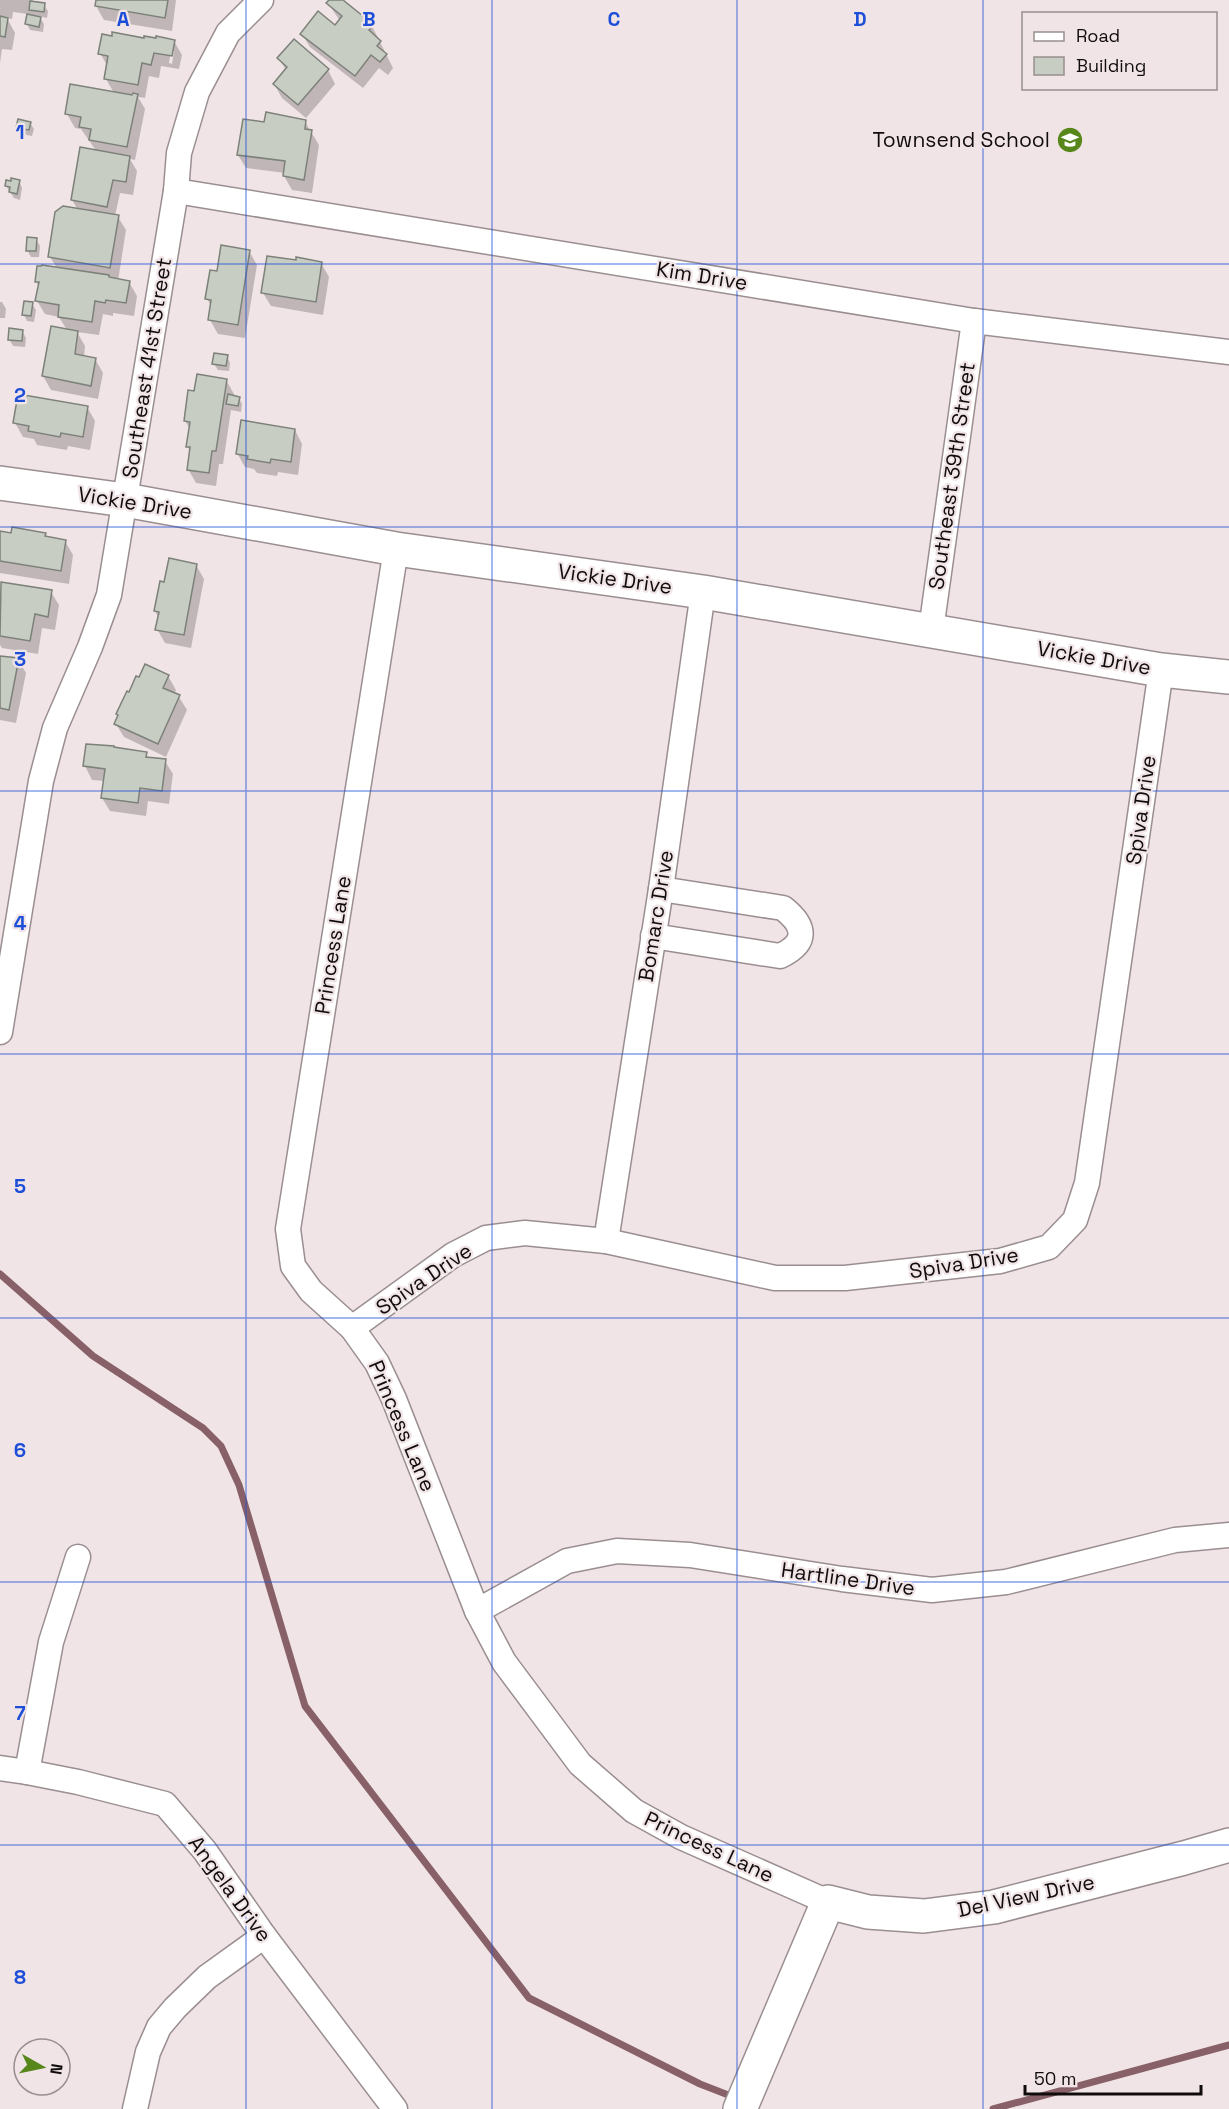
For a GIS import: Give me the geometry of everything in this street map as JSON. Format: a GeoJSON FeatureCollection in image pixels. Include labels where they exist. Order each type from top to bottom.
{"type":"FeatureCollection","features":[{"type":"Feature","properties":{"kind":"street","name":"Southeast 41st Street"},"geometry":{"type":"LineString","coordinates":[[1,1018],[41,781],[55,728],[90,647],[109,595],[176,191],[179,153],[197,92],[228,33],[258,1]]}},
{"type":"Feature","properties":{"kind":"street","name":"Kim Drive"},"geometry":{"type":"LineString","coordinates":[[176,191],[974,321],[1229,352]]}},
{"type":"Feature","properties":{"kind":"street","name":"Southeast 39th Street"},"geometry":{"type":"LineString","coordinates":[[931,630],[974,321]]}},
{"type":"Feature","properties":{"kind":"street","name":"Vickie Drive"},"geometry":{"type":"LineString","coordinates":[[0,483],[125,500],[396,549],[703,592],[1161,670],[1229,677]]}},
{"type":"Feature","properties":{"kind":"street","name":"Princess Lane"},"geometry":{"type":"LineString","coordinates":[[396,549],[288,1229],[293,1266],[311,1291],[352,1328],[377,1363],[394,1399],[477,1611],[504,1662],[580,1764],[634,1811],[681,1837],[828,1902]]}},
{"type":"Feature","properties":{"kind":"street","name":"Bomarc Drive"},"geometry":{"type":"LineString","coordinates":[[606,1240],[661,889],[703,592]]}},
{"type":"Feature","properties":{"kind":"street","name":"Spiva Drive"},"geometry":{"type":"LineString","coordinates":[[352,1328],[453,1255],[486,1238],[525,1233],[606,1240],[775,1278],[844,1278],[1000,1261],[1049,1247],[1075,1220],[1087,1183],[1161,670]]}},
{"type":"Feature","properties":{"kind":"street"},"geometry":{"type":"LineString","coordinates":[[653,936],[780,956],[792,950],[799,943],[801,928],[795,917],[783,908],[661,889]]}},
{"type":"Feature","properties":{"kind":"street","name":"Hartline Drive"},"geometry":{"type":"LineString","coordinates":[[477,1611],[567,1561],[617,1551],[690,1555],[842,1579],[932,1590],[1006,1582],[1175,1540],[1229,1535]]}},
{"type":"Feature","properties":{"kind":"street"},"geometry":{"type":"LineString","coordinates":[[27,1772],[51,1642],[78,1557]]}},
{"type":"Feature","properties":{"kind":"street","name":"Angela Drive"},"geometry":{"type":"LineString","coordinates":[[0,1768],[27,1772],[165,1804],[206,1851],[264,1936],[395,2109]]}},
{"type":"Feature","properties":{"kind":"street","name":"Del View Drive"},"geometry":{"type":"LineString","coordinates":[[828,1902],[868,1912],[924,1916],[994,1907],[1229,1845]]}},
{"type":"Feature","properties":{"kind":"street"},"geometry":{"type":"LineString","coordinates":[[740,2109],[828,1902]]}},
{"type":"Feature","properties":{"kind":"street"},"geometry":{"type":"LineString","coordinates":[[135,2109],[148,2052],[159,2027],[207,1977],[264,1936]]}},
{"type":"Feature","properties":{"kind":"building"},"geometry":{"type":"Polygon","coordinates":[[[96,0],[168,0],[165,18],[95,6],[96,0]]]}},
{"type":"Feature","properties":{"kind":"building"},"geometry":{"type":"Polygon","coordinates":[[[329,0],[343,0],[374,25],[369,30],[381,41],[377,46],[387,54],[380,62],[371,55],[355,76],[300,34],[318,11],[335,25],[342,16],[326,3],[329,0]]]}},
{"type":"Feature","properties":{"kind":"building"},"geometry":{"type":"Polygon","coordinates":[[[30,1],[45,3],[44,12],[29,10],[30,1]]]}},
{"type":"Feature","properties":{"kind":"building"},"geometry":{"type":"Polygon","coordinates":[[[27,14],[41,17],[39,27],[25,24],[27,14]]]}},
{"type":"Feature","properties":{"kind":"building"},"geometry":{"type":"Polygon","coordinates":[[[0,16],[8,18],[5,37],[0,36],[0,16]]]}},
{"type":"Feature","properties":{"kind":"building"},"geometry":{"type":"Polygon","coordinates":[[[112,32],[144,38],[144,36],[156,38],[156,36],[175,40],[172,56],[154,53],[151,65],[142,63],[138,85],[104,79],[108,56],[98,54],[102,34],[112,36],[112,32]]]}},
{"type":"Feature","properties":{"kind":"building"},"geometry":{"type":"Polygon","coordinates":[[[294,39],[329,69],[298,105],[273,84],[287,67],[277,58],[294,39]]]}},
{"type":"Feature","properties":{"kind":"building"},"geometry":{"type":"Polygon","coordinates":[[[70,84],[132,95],[133,93],[138,94],[127,147],[89,140],[91,129],[79,127],[81,117],[65,114],[70,84]]]}},
{"type":"Feature","properties":{"kind":"building"},"geometry":{"type":"Polygon","coordinates":[[[266,112],[306,120],[305,129],[312,130],[304,180],[283,176],[285,161],[237,155],[243,119],[264,122],[266,112]]]}},
{"type":"Feature","properties":{"kind":"building"},"geometry":{"type":"Polygon","coordinates":[[[18,119],[31,122],[29,130],[16,128],[18,119]]]}},
{"type":"Feature","properties":{"kind":"building"},"geometry":{"type":"Polygon","coordinates":[[[80,147],[130,156],[126,182],[113,180],[107,207],[71,200],[80,147]]]}},
{"type":"Feature","properties":{"kind":"building"},"geometry":{"type":"Polygon","coordinates":[[[11,178],[20,180],[17,194],[9,192],[10,187],[5,186],[6,180],[11,181],[11,178]]]}},
{"type":"Feature","properties":{"kind":"building"},"geometry":{"type":"Polygon","coordinates":[[[63,206],[119,215],[110,268],[48,257],[55,212],[63,206]]]}},
{"type":"Feature","properties":{"kind":"building"},"geometry":{"type":"Polygon","coordinates":[[[27,237],[37,238],[36,251],[26,251],[27,237]]]}},
{"type":"Feature","properties":{"kind":"building"},"geometry":{"type":"Polygon","coordinates":[[[221,245],[250,250],[238,325],[208,320],[211,300],[205,299],[210,270],[217,271],[221,245]]]}},
{"type":"Feature","properties":{"kind":"building"},"geometry":{"type":"Polygon","coordinates":[[[267,256],[296,260],[296,257],[322,262],[316,302],[261,293],[267,256]]]}},
{"type":"Feature","properties":{"kind":"building"},"geometry":{"type":"Polygon","coordinates":[[[37,266],[109,275],[109,277],[130,281],[126,303],[95,301],[92,322],[58,317],[59,305],[35,301],[39,282],[35,282],[37,266]]]}},
{"type":"Feature","properties":{"kind":"building"},"geometry":{"type":"Polygon","coordinates":[[[24,301],[33,302],[31,316],[22,315],[24,301]]]}},
{"type":"Feature","properties":{"kind":"building"},"geometry":{"type":"Polygon","coordinates":[[[51,326],[78,331],[75,354],[96,358],[91,386],[42,376],[51,326]]]}},
{"type":"Feature","properties":{"kind":"building"},"geometry":{"type":"Polygon","coordinates":[[[9,328],[23,330],[22,341],[8,340],[9,328]]]}},
{"type":"Feature","properties":{"kind":"building"},"geometry":{"type":"Polygon","coordinates":[[[214,353],[228,355],[226,366],[212,364],[214,353]]]}},
{"type":"Feature","properties":{"kind":"building"},"geometry":{"type":"Polygon","coordinates":[[[197,374],[227,379],[216,451],[212,451],[209,473],[187,470],[190,447],[186,447],[190,422],[184,421],[188,390],[194,391],[197,374]]]}},
{"type":"Feature","properties":{"kind":"building"},"geometry":{"type":"Polygon","coordinates":[[[18,394],[88,406],[83,437],[61,433],[60,437],[28,431],[29,426],[13,423],[18,394]]]}},
{"type":"Feature","properties":{"kind":"building"},"geometry":{"type":"Polygon","coordinates":[[[228,394],[240,397],[238,406],[226,404],[228,394]]]}},
{"type":"Feature","properties":{"kind":"building"},"geometry":{"type":"Polygon","coordinates":[[[241,420],[295,429],[291,462],[271,459],[270,463],[247,459],[248,456],[236,454],[241,420]]]}},
{"type":"Feature","properties":{"kind":"building"},"geometry":{"type":"Polygon","coordinates":[[[12,527],[46,533],[45,536],[66,540],[61,571],[0,561],[0,531],[11,533],[12,527]]]}},
{"type":"Feature","properties":{"kind":"building"},"geometry":{"type":"Polygon","coordinates":[[[169,558],[197,564],[184,635],[155,630],[159,612],[154,611],[160,581],[164,582],[169,558]]]}},
{"type":"Feature","properties":{"kind":"building"},"geometry":{"type":"Polygon","coordinates":[[[1,582],[52,590],[48,617],[35,614],[30,641],[0,636],[1,582]]]}},
{"type":"Feature","properties":{"kind":"building"},"geometry":{"type":"Polygon","coordinates":[[[0,656],[19,658],[9,710],[0,708],[0,656]]]}},
{"type":"Feature","properties":{"kind":"building"},"geometry":{"type":"Polygon","coordinates":[[[145,664],[169,675],[163,688],[180,695],[158,744],[114,724],[118,715],[116,714],[127,691],[129,692],[136,676],[139,677],[145,664]]]}},
{"type":"Feature","properties":{"kind":"building"},"geometry":{"type":"Polygon","coordinates":[[[86,744],[147,752],[146,757],[166,759],[162,791],[140,788],[138,803],[101,798],[105,769],[83,766],[86,744]]]}},
{"type":"Feature","properties":{"kind":"waterway"},"geometry":{"type":"LineString","coordinates":[[0,1274],[93,1356],[203,1428],[221,1446],[239,1485],[305,1706],[529,1998],[700,2084],[736,2098]]}},
{"type":"Feature","properties":{"kind":"waterway"},"geometry":{"type":"LineString","coordinates":[[993,2109],[1229,2045]]}},
{"type":"Feature","properties":{"kind":"place","name":"Townsend School"},"geometry":{"type":"Point","coordinates":[1070,140]}}]}
